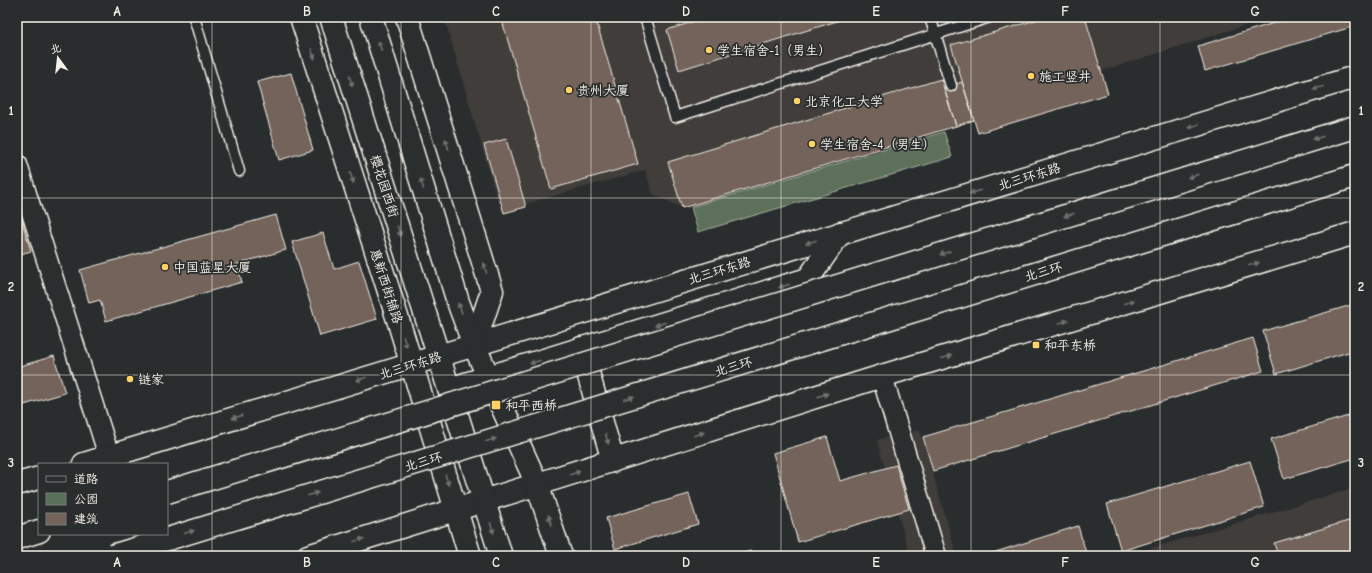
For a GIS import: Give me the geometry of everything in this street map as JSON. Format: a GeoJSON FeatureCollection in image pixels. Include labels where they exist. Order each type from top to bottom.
{"type":"FeatureCollection","features":[{"type":"Feature","properties":{"kind":"main road","name":"惠新西街辅路"},"geometry":{"type":"LineString","coordinates":[[301,17],[412,364],[470,556]]}},
{"type":"Feature","properties":{"kind":"main road","name":"樱花园西街"},"geometry":{"type":"LineString","coordinates":[[331,17],[439,356],[500,556]]}},
{"type":"Feature","properties":{"kind":"main road"},"geometry":{"type":"LineString","coordinates":[[371,17],[458,302],[474,345],[537,484],[561,556]]}},
{"type":"Feature","properties":{"kind":"main road"},"geometry":{"type":"LineString","coordinates":[[408,17],[492,291],[474,345]]}},
{"type":"Feature","properties":{"kind":"main road","name":"北三环东路"},"geometry":{"type":"LineString","coordinates":[[87,463],[1355,77]]}},
{"type":"Feature","properties":{"kind":"main road"},"geometry":{"type":"LineString","coordinates":[[168,492],[1355,127]]}},
{"type":"Feature","properties":{"kind":"main road","name":"北三环"},"geometry":{"type":"LineString","coordinates":[[112,556],[1355,176]]}},
{"type":"Feature","properties":{"kind":"main road"},"geometry":{"type":"LineString","coordinates":[[449,389],[808,279],[840,233]]}},
{"type":"Feature","properties":{"kind":"main road"},"geometry":{"type":"LineString","coordinates":[[308,556],[882,376],[1355,233]]}},
{"type":"Feature","properties":{"kind":"main road"},"geometry":{"type":"LineString","coordinates":[[582,348],[613,461]]}},
{"type":"Feature","properties":{"kind":"main road"},"geometry":{"type":"LineString","coordinates":[[17,484],[38,478]]}},
{"type":"Feature","properties":{"kind":"main road"},"geometry":{"type":"LineString","coordinates":[[17,538],[38,531]]}},
{"type":"Feature","properties":{"kind":"street"},"geometry":{"type":"LineString","coordinates":[[17,165],[109,456]]}},
{"type":"Feature","properties":{"kind":"street"},"geometry":{"type":"LineString","coordinates":[[882,376],[936,556]]}},
{"type":"Feature","properties":{"kind":"lane"},"geometry":{"type":"LineString","coordinates":[[194,17],[239,171]]}},
{"type":"Feature","properties":{"kind":"lane"},"geometry":{"type":"LineString","coordinates":[[645,17],[674,117],[990,17]]}},
{"type":"Feature","properties":{"kind":"lane"},"geometry":{"type":"LineString","coordinates":[[930,17],[950,86]]}},
{"type":"Feature","properties":{"kind":"shaded area","name":"北京化工大学"},"geometry":{"type":"Polygon","coordinates":[[[444,17],[1046,17],[951,45],[974,120],[682,208],[653,194],[645,170],[507,209],[498,202],[444,17]]]}},
{"type":"Feature","properties":{"kind":"shaded area"},"geometry":{"type":"Polygon","coordinates":[[[1085,17],[1272,17],[1101,71],[1085,17]]]}},
{"type":"Feature","properties":{"kind":"shaded area"},"geometry":{"type":"Polygon","coordinates":[[[920,430],[957,556],[910,556],[877,440],[920,430]]]}},
{"type":"Feature","properties":{"kind":"shaded area"},"geometry":{"type":"Polygon","coordinates":[[[1355,488],[1355,556],[1125,556],[1355,488]]]}},
{"type":"Feature","properties":{"kind":"green space"},"geometry":{"type":"Polygon","coordinates":[[[944,132],[952,157],[698,232],[691,207],[944,132]]]}},
{"type":"Feature","properties":{"kind":"building","name":"贵州大厦"},"geometry":{"type":"Polygon","coordinates":[[[501,17],[595,17],[638,164],[551,189],[501,17]]]}},
{"type":"Feature","properties":{"kind":"building","name":"学生宿舍-1（男生）"},"geometry":{"type":"Polygon","coordinates":[[[708,17],[850,17],[679,70],[667,30],[708,17]]]}},
{"type":"Feature","properties":{"kind":"building","name":"施工竖井"},"geometry":{"type":"Polygon","coordinates":[[[1046,17],[1085,17],[1108,94],[978,133],[951,45],[1046,17]]]}},
{"type":"Feature","properties":{"kind":"building"},"geometry":{"type":"Polygon","coordinates":[[[1294,17],[1355,17],[1355,26],[1205,71],[1198,46],[1294,17]]]}},
{"type":"Feature","properties":{"kind":"building"},"geometry":{"type":"Polygon","coordinates":[[[291,73],[313,150],[279,160],[257,82],[291,73]]]}},
{"type":"Feature","properties":{"kind":"building","name":"学生宿舍-4（男生）"},"geometry":{"type":"Polygon","coordinates":[[[941,79],[956,126],[682,208],[668,162],[941,79]]]}},
{"type":"Feature","properties":{"kind":"building"},"geometry":{"type":"Polygon","coordinates":[[[962,82],[974,120],[956,126],[944,88],[962,82]]]}},
{"type":"Feature","properties":{"kind":"building"},"geometry":{"type":"Polygon","coordinates":[[[506,139],[526,207],[504,213],[484,145],[506,139]]]}},
{"type":"Feature","properties":{"kind":"building"},"geometry":{"type":"Polygon","coordinates":[[[20,215],[31,251],[17,255],[17,216],[20,215]]]}},
{"type":"Feature","properties":{"kind":"building","name":"中国蓝星大厦"},"geometry":{"type":"Polygon","coordinates":[[[276,215],[286,250],[237,264],[242,282],[106,321],[100,300],[89,303],[80,270],[276,215]]]}},
{"type":"Feature","properties":{"kind":"building"},"geometry":{"type":"Polygon","coordinates":[[[323,233],[334,269],[359,261],[377,319],[320,336],[292,242],[323,233]]]}},
{"type":"Feature","properties":{"kind":"building"},"geometry":{"type":"Polygon","coordinates":[[[1355,304],[1355,350],[1276,374],[1263,331],[1355,304]]]}},
{"type":"Feature","properties":{"kind":"building"},"geometry":{"type":"Polygon","coordinates":[[[1253,338],[1263,371],[933,471],[923,437],[1253,338]]]}},
{"type":"Feature","properties":{"kind":"building"},"geometry":{"type":"Polygon","coordinates":[[[54,356],[65,393],[17,407],[17,367],[54,356]]]}},
{"type":"Feature","properties":{"kind":"building"},"geometry":{"type":"Polygon","coordinates":[[[1355,414],[1355,458],[1284,479],[1271,439],[1355,414]]]}},
{"type":"Feature","properties":{"kind":"building"},"geometry":{"type":"Polygon","coordinates":[[[827,437],[840,481],[896,465],[909,509],[798,542],[773,453],[827,437]]]}},
{"type":"Feature","properties":{"kind":"building"},"geometry":{"type":"Polygon","coordinates":[[[1250,461],[1264,507],[1121,551],[1107,504],[1250,461]]]}},
{"type":"Feature","properties":{"kind":"building"},"geometry":{"type":"Polygon","coordinates":[[[689,494],[698,524],[615,549],[606,518],[689,494]]]}},
{"type":"Feature","properties":{"kind":"building"},"geometry":{"type":"Polygon","coordinates":[[[1355,519],[1355,556],[1278,556],[1274,543],[1355,519]]]}},
{"type":"Feature","properties":{"kind":"building"},"geometry":{"type":"Polygon","coordinates":[[[1078,526],[1087,556],[983,556],[1078,526]]]}},
{"type":"Feature","properties":{"kind":"building"},"geometry":{"type":"Polygon","coordinates":[[[751,551],[752,556],[732,556],[751,551]]]}},
{"type":"Feature","properties":{"kind":"place","name":"学生宿舍-1（男生）"},"geometry":{"type":"Point","coordinates":[709,50]}},
{"type":"Feature","properties":{"kind":"place","name":"施工竖井"},"geometry":{"type":"Point","coordinates":[1031,76]}},
{"type":"Feature","properties":{"kind":"place","name":"贵州大厦"},"geometry":{"type":"Point","coordinates":[569,90]}},
{"type":"Feature","properties":{"kind":"place","name":"北京化工大学"},"geometry":{"type":"Point","coordinates":[797,101]}},
{"type":"Feature","properties":{"kind":"place","name":"学生宿舍-4（男生）"},"geometry":{"type":"Point","coordinates":[812,144]}},
{"type":"Feature","properties":{"kind":"place","name":"中国蓝星大厦"},"geometry":{"type":"Point","coordinates":[165,267]}},
{"type":"Feature","properties":{"kind":"place","name":"和平东桥"},"geometry":{"type":"Point","coordinates":[1036,345]}},
{"type":"Feature","properties":{"kind":"place","name":"链家"},"geometry":{"type":"Point","coordinates":[130,379]}},
{"type":"Feature","properties":{"kind":"place","name":"和平西桥"},"geometry":{"type":"Point","coordinates":[496,405]}}]}
